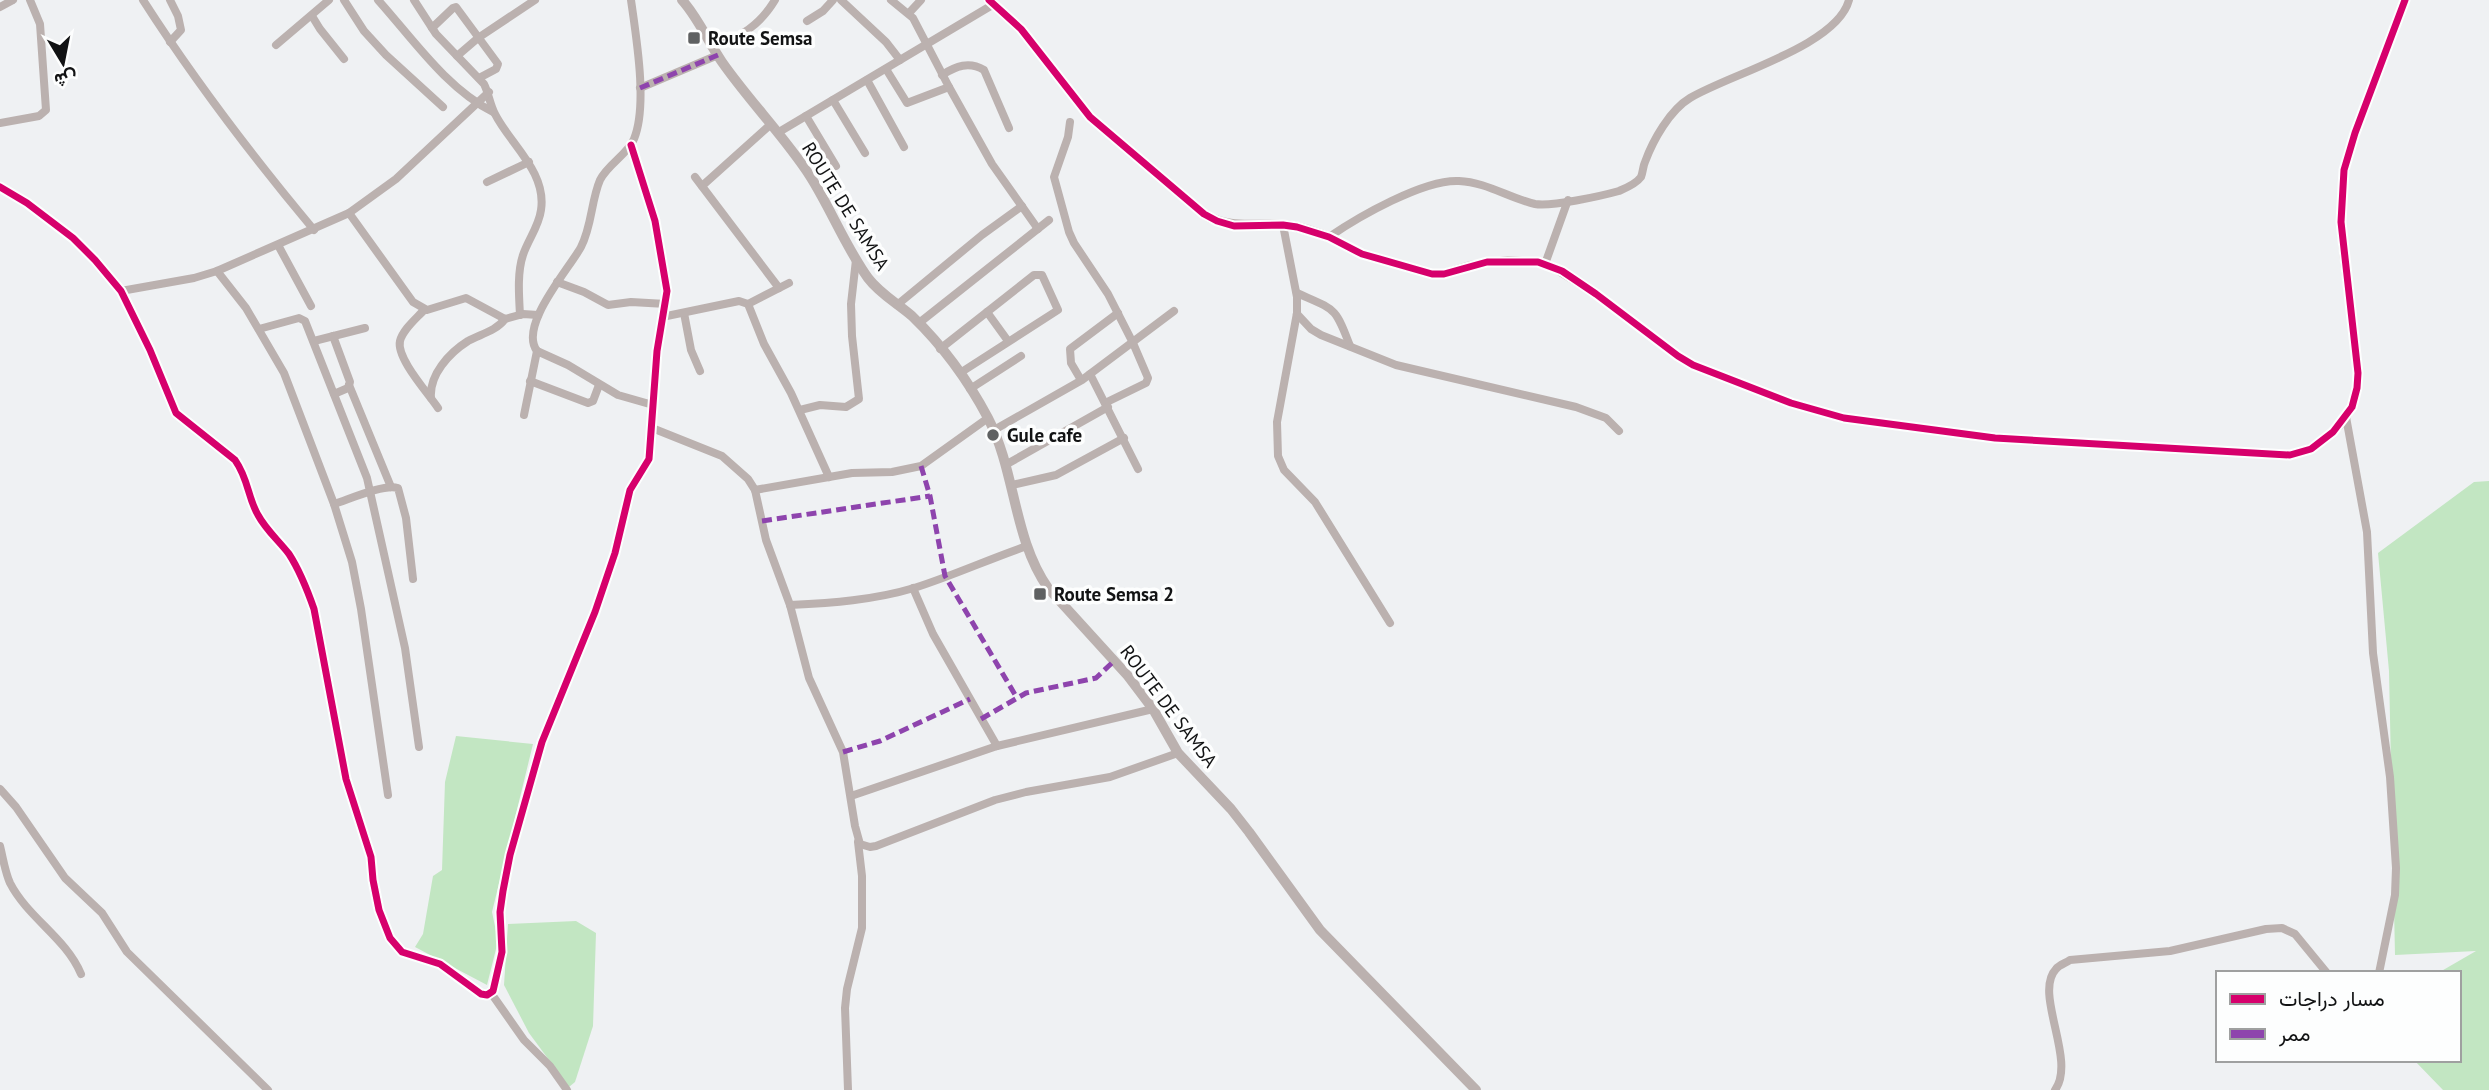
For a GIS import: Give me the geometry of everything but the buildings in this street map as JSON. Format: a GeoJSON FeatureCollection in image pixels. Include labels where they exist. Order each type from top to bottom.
{"type":"FeatureCollection","features":[{"type":"Feature","properties":{"kind":"street"},"geometry":{"type":"LineString","coordinates":[[0,7],[13,0]]}},
{"type":"Feature","properties":{"kind":"street"},"geometry":{"type":"LineString","coordinates":[[0,123],[39,116],[46,110],[40,24],[30,0]]}},
{"type":"Feature","properties":{"kind":"street"},"geometry":{"type":"LineString","coordinates":[[143,0],[232,128],[314,230]]}},
{"type":"Feature","properties":{"kind":"street"},"geometry":{"type":"LineString","coordinates":[[170,0],[181,30],[170,42]]}},
{"type":"Feature","properties":{"kind":"street"},"geometry":{"type":"LineString","coordinates":[[276,45],[329,0]]}},
{"type":"Feature","properties":{"kind":"street"},"geometry":{"type":"LineString","coordinates":[[344,0],[364,31],[386,55],[443,107]]}},
{"type":"Feature","properties":{"kind":"street"},"geometry":{"type":"LineString","coordinates":[[414,0],[432,28],[489,92],[493,112],[514,146],[529,162],[540,193],[541,209],[520,264],[520,314]]}},
{"type":"Feature","properties":{"kind":"street"},"geometry":{"type":"LineString","coordinates":[[457,56],[478,38],[536,0]]}},
{"type":"Feature","properties":{"kind":"street"},"geometry":{"type":"LineString","coordinates":[[524,415],[537,351],[533,340],[538,315],[581,246],[603,175],[631,145],[638,123],[640,89],[631,0]]}},
{"type":"Feature","properties":{"kind":"street","name":"ROUTE DE SAMSA"},"geometry":{"type":"LineString","coordinates":[[682,0],[715,50],[821,195],[871,282],[919,323],[970,389],[994,430],[1007,464],[1027,546],[1048,588],[1128,676],[1153,709],[1178,753],[1231,809],[1320,930],[1476,1090]]}},
{"type":"Feature","properties":{"kind":"street"},"geometry":{"type":"LineString","coordinates":[[640,89],[740,37],[758,22],[775,0]]}},
{"type":"Feature","properties":{"kind":"street"},"geometry":{"type":"LineString","coordinates":[[807,21],[824,11],[833,0]]}},
{"type":"Feature","properties":{"kind":"street"},"geometry":{"type":"LineString","coordinates":[[841,0],[886,42],[900,60]]}},
{"type":"Feature","properties":{"kind":"street"},"geometry":{"type":"LineString","coordinates":[[891,0],[909,13],[992,164],[1038,229]]}},
{"type":"Feature","properties":{"kind":"street"},"geometry":{"type":"LineString","coordinates":[[909,13],[921,0]]}},
{"type":"Feature","properties":{"kind":"street"},"geometry":{"type":"LineString","coordinates":[[1329,237],[1356,219],[1403,196],[1456,180],[1498,190],[1533,203],[1604,194],[1632,184],[1640,177],[1658,137],[1681,104],[1820,37],[1843,15],[1849,0]]}},
{"type":"Feature","properties":{"kind":"street"},"geometry":{"type":"LineString","coordinates":[[702,186],[774,128],[806,116],[926,45],[991,2],[1021,29],[1090,117],[1204,214],[1217,221],[1239,226],[1283,225],[1329,237],[1362,254],[1432,274],[1444,274],[1487,262],[1508,260],[1545,264],[1562,271],[1596,293],[1693,365],[1791,403],[1844,418],[1995,438],[2207,449],[2278,456],[2311,449],[2326,439],[2346,417],[2356,396],[2358,373],[2343,253],[2342,187],[2354,133],[2405,0]]}},
{"type":"Feature","properties":{"kind":"street"},"geometry":{"type":"LineString","coordinates":[[383,2],[411,40],[477,104],[493,112]]}},
{"type":"Feature","properties":{"kind":"street"},"geometry":{"type":"LineString","coordinates":[[432,28],[455,7],[498,64],[496,69],[479,78]]}},
{"type":"Feature","properties":{"kind":"street"},"geometry":{"type":"LineString","coordinates":[[312,16],[344,58]]}},
{"type":"Feature","properties":{"kind":"street"},"geometry":{"type":"LineString","coordinates":[[942,75],[954,67],[964,65],[984,69],[1009,128]]}},
{"type":"Feature","properties":{"kind":"street"},"geometry":{"type":"LineString","coordinates":[[886,69],[907,103],[950,87]]}},
{"type":"Feature","properties":{"kind":"street"},"geometry":{"type":"LineString","coordinates":[[867,80],[904,147]]}},
{"type":"Feature","properties":{"kind":"street"},"geometry":{"type":"LineString","coordinates":[[121,291],[218,271],[349,213],[396,180],[489,92]]}},
{"type":"Feature","properties":{"kind":"street"},"geometry":{"type":"LineString","coordinates":[[833,100],[865,153]]}},
{"type":"Feature","properties":{"kind":"street"},"geometry":{"type":"LineString","coordinates":[[806,116],[836,166]]}},
{"type":"Feature","properties":{"kind":"street"},"geometry":{"type":"LineString","coordinates":[[1007,464],[1147,382],[1147,375],[1118,313],[1074,243],[1056,188],[1054,177],[1068,138],[1070,122]]}},
{"type":"Feature","properties":{"kind":"street"},"geometry":{"type":"LineString","coordinates":[[491,993],[502,952],[500,912],[503,891],[535,765],[557,703],[595,612],[615,552],[630,491],[649,460],[657,351],[666,304],[666,284],[655,221],[631,145]]}},
{"type":"Feature","properties":{"kind":"street"},"geometry":{"type":"LineString","coordinates":[[486,182],[529,162]]}},
{"type":"Feature","properties":{"kind":"street"},"geometry":{"type":"LineString","coordinates":[[695,177],[779,288]]}},
{"type":"Feature","properties":{"kind":"street"},"geometry":{"type":"LineString","coordinates":[[0,187],[27,203],[81,244],[121,291],[176,413],[235,460],[246,478],[252,503],[260,519],[288,554],[306,586],[319,630],[346,779],[371,857],[379,910],[390,939],[402,953],[433,961],[459,976],[481,994],[491,993]]}},
{"type":"Feature","properties":{"kind":"street"},"geometry":{"type":"LineString","coordinates":[[1545,264],[1569,200]]}},
{"type":"Feature","properties":{"kind":"street"},"geometry":{"type":"LineString","coordinates":[[897,305],[982,235],[1022,206]]}},
{"type":"Feature","properties":{"kind":"street"},"geometry":{"type":"LineString","coordinates":[[349,213],[413,302],[424,310]]}},
{"type":"Feature","properties":{"kind":"street"},"geometry":{"type":"LineString","coordinates":[[919,323],[1049,220]]}},
{"type":"Feature","properties":{"kind":"street"},"geometry":{"type":"LineString","coordinates":[[1283,225],[1297,293],[1297,314],[1277,422],[1278,456],[1284,470],[1315,502],[1390,623]]}},
{"type":"Feature","properties":{"kind":"street"},"geometry":{"type":"LineString","coordinates":[[278,246],[311,306]]}},
{"type":"Feature","properties":{"kind":"street"},"geometry":{"type":"LineString","coordinates":[[800,410],[820,405],[846,407],[859,399],[851,304],[856,260]]}},
{"type":"Feature","properties":{"kind":"street"},"geometry":{"type":"LineString","coordinates":[[218,271],[259,329],[284,373],[334,503],[352,562],[361,609],[388,795]]}},
{"type":"Feature","properties":{"kind":"street"},"geometry":{"type":"LineString","coordinates":[[940,349],[1034,275],[1042,275],[1058,310],[960,373]]}},
{"type":"Feature","properties":{"kind":"street"},"geometry":{"type":"LineString","coordinates":[[557,282],[608,305],[631,302],[666,304]]}},
{"type":"Feature","properties":{"kind":"street"},"geometry":{"type":"LineString","coordinates":[[662,317],[739,301],[748,304],[789,283]]}},
{"type":"Feature","properties":{"kind":"street"},"geometry":{"type":"LineString","coordinates":[[1297,293],[1337,314],[1350,346]]}},
{"type":"Feature","properties":{"kind":"street"},"geometry":{"type":"LineString","coordinates":[[438,408],[409,366],[400,344],[402,336],[424,310],[466,298],[505,319]]}},
{"type":"Feature","properties":{"kind":"street"},"geometry":{"type":"LineString","coordinates":[[748,304],[764,344],[800,410],[829,477]]}},
{"type":"Feature","properties":{"kind":"street"},"geometry":{"type":"LineString","coordinates":[[994,430],[1081,380],[1174,311]]}},
{"type":"Feature","properties":{"kind":"street"},"geometry":{"type":"LineString","coordinates":[[987,312],[1008,341]]}},
{"type":"Feature","properties":{"kind":"street"},"geometry":{"type":"LineString","coordinates":[[684,313],[691,349],[700,371]]}},
{"type":"Feature","properties":{"kind":"street"},"geometry":{"type":"LineString","coordinates":[[1081,380],[1072,363],[1070,349],[1118,313]]}},
{"type":"Feature","properties":{"kind":"street"},"geometry":{"type":"LineString","coordinates":[[431,398],[432,378],[466,342],[499,326],[505,319],[520,314],[538,315]]}},
{"type":"Feature","properties":{"kind":"street"},"geometry":{"type":"LineString","coordinates":[[1297,314],[1311,329],[1396,365],[1576,407],[1606,418],[1619,431]]}},
{"type":"Feature","properties":{"kind":"street"},"geometry":{"type":"LineString","coordinates":[[259,329],[284,321],[302,319],[314,341],[363,467],[405,648],[418,747]]}},
{"type":"Feature","properties":{"kind":"street"},"geometry":{"type":"LineString","coordinates":[[314,341],[365,328]]}},
{"type":"Feature","properties":{"kind":"street"},"geometry":{"type":"LineString","coordinates":[[333,336],[349,378],[349,385],[391,487]]}},
{"type":"Feature","properties":{"kind":"street"},"geometry":{"type":"LineString","coordinates":[[537,351],[568,365],[618,395],[653,405]]}},
{"type":"Feature","properties":{"kind":"street"},"geometry":{"type":"LineString","coordinates":[[970,389],[1021,356]]}},
{"type":"Feature","properties":{"kind":"street"},"geometry":{"type":"LineString","coordinates":[[1090,374],[1138,469]]}},
{"type":"Feature","properties":{"kind":"street"},"geometry":{"type":"LineString","coordinates":[[530,381],[588,403],[593,401],[599,385]]}},
{"type":"Feature","properties":{"kind":"street"},"geometry":{"type":"LineString","coordinates":[[334,394],[349,385]]}},
{"type":"Feature","properties":{"kind":"street"},"geometry":{"type":"LineString","coordinates":[[2346,417],[2367,532],[2373,653],[2390,777],[2395,855],[2395,895],[2379,971]]}},
{"type":"Feature","properties":{"kind":"street"},"geometry":{"type":"LineString","coordinates":[[755,490],[852,473],[892,472],[921,466],[988,418]]}},
{"type":"Feature","properties":{"kind":"street"},"geometry":{"type":"LineString","coordinates":[[652,428],[722,456],[748,479],[755,490],[772,557],[790,605],[809,678],[843,752],[862,876],[862,928],[845,1008],[848,1090]]}},
{"type":"Feature","properties":{"kind":"street"},"geometry":{"type":"LineString","coordinates":[[1012,485],[1056,475],[1124,438]]}},
{"type":"Feature","properties":{"kind":"street"},"geometry":{"type":"LineString","coordinates":[[334,503],[391,487],[398,488],[414,579]]}},
{"type":"Feature","properties":{"kind":"street"},"geometry":{"type":"LineString","coordinates":[[790,605],[862,599],[913,588],[1027,546]]}},
{"type":"Feature","properties":{"kind":"street"},"geometry":{"type":"LineString","coordinates":[[913,588],[933,634],[997,746]]}},
{"type":"Feature","properties":{"kind":"street"},"geometry":{"type":"LineString","coordinates":[[851,796],[997,746],[1153,709]]}},
{"type":"Feature","properties":{"kind":"street"},"geometry":{"type":"LineString","coordinates":[[857,839],[864,846],[876,846],[995,800],[1124,773],[1178,753]]}},
{"type":"Feature","properties":{"kind":"street"},"geometry":{"type":"LineString","coordinates":[[0,789],[16,807],[65,878],[103,913],[127,952],[268,1090]]}},
{"type":"Feature","properties":{"kind":"street"},"geometry":{"type":"LineString","coordinates":[[0,846],[5,869],[15,892],[67,950],[81,974]]}},
{"type":"Feature","properties":{"kind":"street"},"geometry":{"type":"LineString","coordinates":[[2055,1090],[2059,1085],[2062,1067],[2049,993],[2050,978],[2057,968],[2070,960],[2170,951],[2266,929],[2282,928],[2295,934],[2326,971]]}},
{"type":"Feature","properties":{"kind":"street"},"geometry":{"type":"LineString","coordinates":[[491,993],[524,1040],[550,1066],[567,1090]]}},
{"type":"Feature","properties":{"kind":"green space"},"geometry":{"type":"Polygon","coordinates":[[[2489,481],[2489,1090],[2443,1090],[2416,1062],[2461,1062],[2461,971],[2441,971],[2476,951],[2395,955],[2389,671],[2378,553],[2474,482],[2489,481]]]}},
{"type":"Feature","properties":{"kind":"green space"},"geometry":{"type":"Polygon","coordinates":[[[456,736],[533,744],[492,912],[498,941],[487,985],[415,947],[423,934],[433,876],[442,870],[445,782],[456,736]]]}},
{"type":"Feature","properties":{"kind":"green space"},"geometry":{"type":"Polygon","coordinates":[[[576,921],[596,933],[593,1026],[575,1082],[569,1087],[529,1033],[504,985],[508,924],[576,921]]]}},
{"type":"Feature","properties":{"kind":"marked path"},"geometry":{"type":"LineString","coordinates":[[640,88],[718,55]]}},
{"type":"Feature","properties":{"kind":"marked path"},"geometry":{"type":"LineString","coordinates":[[921,466],[930,496],[945,576],[1017,698]]}},
{"type":"Feature","properties":{"kind":"marked path"},"geometry":{"type":"LineString","coordinates":[[762,521],[930,496]]}},
{"type":"Feature","properties":{"kind":"marked path"},"geometry":{"type":"LineString","coordinates":[[981,719],[1026,693],[1096,678],[1114,661]]}},
{"type":"Feature","properties":{"kind":"marked path"},"geometry":{"type":"LineString","coordinates":[[843,752],[880,741],[970,699]]}},
{"type":"Feature","properties":{"kind":"cycle path"},"geometry":{"type":"LineString","coordinates":[[989,0],[1021,29],[1090,117],[1204,214],[1217,221],[1234,226],[1297,227],[1329,237],[1362,254],[1432,274],[1444,274],[1487,262],[1538,262],[1562,271],[1693,365],[1791,403],[1844,418],[1995,438],[2290,455],[2311,449],[2333,432],[2352,407],[2357,388],[2358,373],[2341,222],[2344,170],[2355,133],[2405,0]]}},
{"type":"Feature","properties":{"kind":"cycle path"},"geometry":{"type":"LineString","coordinates":[[0,187],[27,203],[73,238],[95,260],[121,291],[150,350],[176,413],[235,460],[240,467],[258,515],[293,560],[314,609],[346,779],[371,857],[379,910],[390,938],[402,952],[440,964],[481,994],[487,995],[493,991],[502,952],[500,912],[510,855],[542,742],[595,612],[615,553],[630,490],[649,459],[657,351],[667,291],[655,221],[631,145]]}},
{"type":"Feature","properties":{"kind":"place","name":"Route Semsa"},"geometry":{"type":"Point","coordinates":[694,38]}},
{"type":"Feature","properties":{"kind":"place","name":"Gule cafe"},"geometry":{"type":"Point","coordinates":[993,435]}},
{"type":"Feature","properties":{"kind":"place","name":"Route Semsa 2"},"geometry":{"type":"Point","coordinates":[1040,594]}}]}
